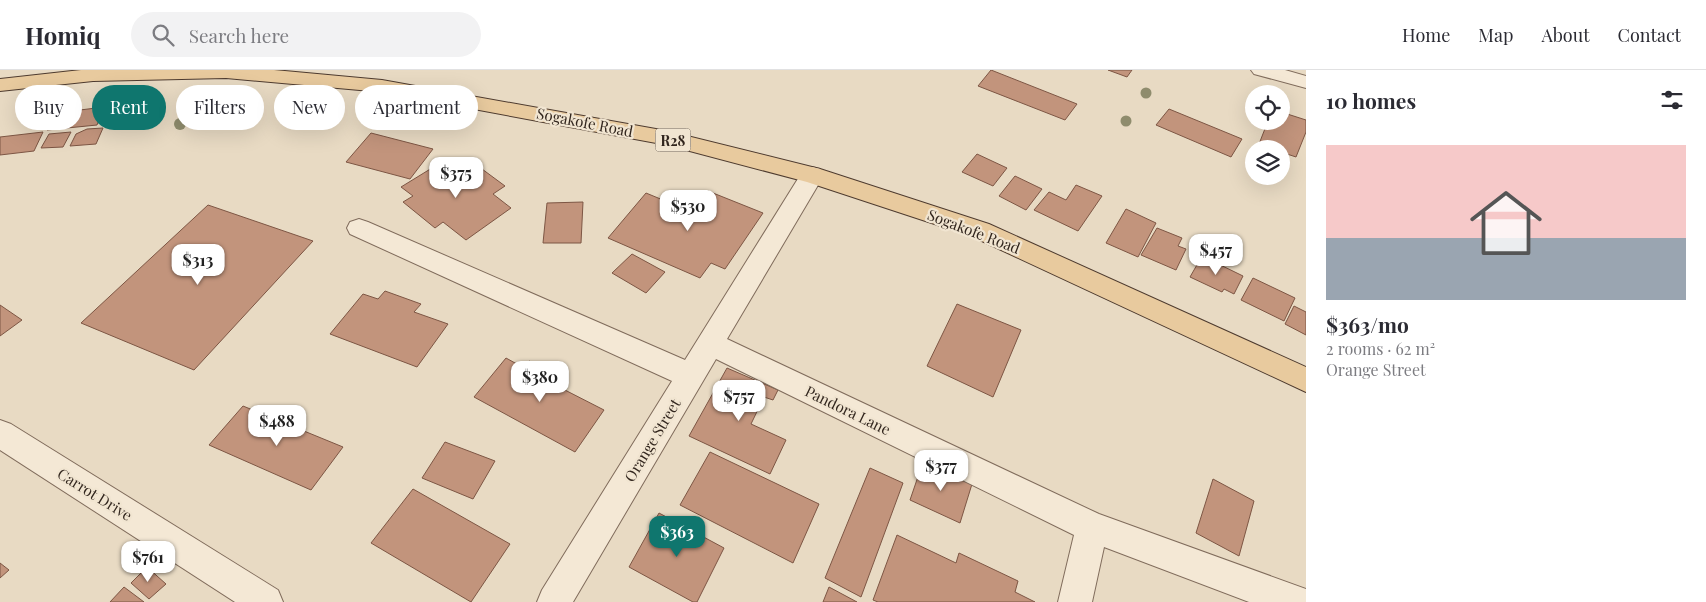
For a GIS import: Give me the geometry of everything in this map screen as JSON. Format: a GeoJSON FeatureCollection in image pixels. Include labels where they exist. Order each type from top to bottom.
{"type":"FeatureCollection","features":[{"type":"Feature","properties":{"kind":"main road","name":"Sogakofe Road"},"geometry":{"type":"LineString","coordinates":[[0,85],[93,75],[226,72],[382,86],[667,138],[812,175],[980,230],[1215,336],[1306,380]]}},
{"type":"Feature","properties":{"kind":"street"},"geometry":{"type":"LineString","coordinates":[[1261,70],[1306,82]]}},
{"type":"Feature","properties":{"kind":"street","name":"Orange Street"},"geometry":{"type":"LineString","coordinates":[[554,602],[812,175]]}},
{"type":"Feature","properties":{"kind":"street"},"geometry":{"type":"LineString","coordinates":[[359,228],[691,376]]}},
{"type":"Feature","properties":{"kind":"street","name":"Pandora Lane"},"geometry":{"type":"LineString","coordinates":[[711,344],[1092,527],[1295,602]]}},
{"type":"Feature","properties":{"kind":"street","name":"Carrot Drive"},"geometry":{"type":"LineString","coordinates":[[0,434],[266,602]]}},
{"type":"Feature","properties":{"kind":"street"},"geometry":{"type":"LineString","coordinates":[[1075,602],[1092,527]]}},
{"type":"Feature","properties":{"kind":"building"},"geometry":{"type":"Polygon","coordinates":[[[991,70],[1077,104],[1065,120],[978,86],[991,70]]]}},
{"type":"Feature","properties":{"kind":"building"},"geometry":{"type":"Polygon","coordinates":[[[1108,70],[1132,70],[1127,77],[1108,70]]]}},
{"type":"Feature","properties":{"kind":"building"},"geometry":{"type":"Polygon","coordinates":[[[92,108],[92,126],[82,126],[82,110],[92,108]]]}},
{"type":"Feature","properties":{"kind":"building"},"geometry":{"type":"Polygon","coordinates":[[[1169,109],[1242,139],[1231,157],[1156,125],[1169,109]]]}},
{"type":"Feature","properties":{"kind":"building"},"geometry":{"type":"Polygon","coordinates":[[[1290,115],[1306,120],[1306,132],[1296,157],[1290,155],[1290,140],[1261,140],[1264,130],[1290,130],[1290,115]]]}},
{"type":"Feature","properties":{"kind":"building"},"geometry":{"type":"Polygon","coordinates":[[[87,129],[102,130],[96,144],[70,146],[76,134],[87,129]]]}},
{"type":"Feature","properties":{"kind":"building"},"geometry":{"type":"Polygon","coordinates":[[[43,132],[34,151],[0,155],[0,137],[43,132]]]}},
{"type":"Feature","properties":{"kind":"building"},"geometry":{"type":"Polygon","coordinates":[[[71,132],[63,147],[41,148],[49,134],[71,132]]]}},
{"type":"Feature","properties":{"kind":"building"},"geometry":{"type":"Polygon","coordinates":[[[371,133],[433,149],[410,179],[346,162],[371,133]]]}},
{"type":"Feature","properties":{"kind":"building"},"geometry":{"type":"Polygon","coordinates":[[[977,154],[1007,168],[993,186],[962,172],[977,154]]]}},
{"type":"Feature","properties":{"kind":"building"},"geometry":{"type":"Polygon","coordinates":[[[445,160],[469,177],[482,169],[505,186],[493,194],[511,208],[466,240],[443,222],[435,228],[403,202],[413,196],[401,187],[445,160]]]}},
{"type":"Feature","properties":{"kind":"building"},"geometry":{"type":"Polygon","coordinates":[[[1015,176],[1042,189],[1026,210],[999,196],[1015,176]]]}},
{"type":"Feature","properties":{"kind":"building"},"geometry":{"type":"Polygon","coordinates":[[[1076,185],[1102,196],[1078,231],[1034,210],[1049,192],[1066,200],[1076,185]]]}},
{"type":"Feature","properties":{"kind":"building"},"geometry":{"type":"Polygon","coordinates":[[[708,191],[763,213],[725,269],[711,263],[700,278],[608,238],[646,193],[692,212],[708,191]]]}},
{"type":"Feature","properties":{"kind":"building"},"geometry":{"type":"Polygon","coordinates":[[[583,202],[581,243],[543,243],[547,203],[583,202]]]}},
{"type":"Feature","properties":{"kind":"building"},"geometry":{"type":"Polygon","coordinates":[[[208,205],[313,241],[194,370],[81,323],[208,205]]]}},
{"type":"Feature","properties":{"kind":"building"},"geometry":{"type":"Polygon","coordinates":[[[1126,209],[1156,223],[1138,257],[1106,243],[1126,209]]]}},
{"type":"Feature","properties":{"kind":"building"},"geometry":{"type":"Polygon","coordinates":[[[1157,228],[1182,238],[1178,246],[1186,249],[1176,270],[1141,255],[1157,228]]]}},
{"type":"Feature","properties":{"kind":"building"},"geometry":{"type":"Polygon","coordinates":[[[632,254],[665,272],[646,293],[612,273],[632,254]]]}},
{"type":"Feature","properties":{"kind":"building"},"geometry":{"type":"Polygon","coordinates":[[[1202,256],[1243,276],[1234,294],[1224,289],[1222,292],[1190,277],[1202,256]]]}},
{"type":"Feature","properties":{"kind":"building"},"geometry":{"type":"Polygon","coordinates":[[[1253,278],[1295,298],[1284,321],[1241,300],[1253,278]]]}},
{"type":"Feature","properties":{"kind":"building"},"geometry":{"type":"Polygon","coordinates":[[[385,291],[421,304],[414,312],[448,324],[417,367],[330,334],[363,294],[378,299],[385,291]]]}},
{"type":"Feature","properties":{"kind":"building"},"geometry":{"type":"Polygon","coordinates":[[[957,304],[1021,330],[993,397],[927,366],[957,304]]]}},
{"type":"Feature","properties":{"kind":"building"},"geometry":{"type":"Polygon","coordinates":[[[0,305],[22,320],[0,336],[0,305]]]}},
{"type":"Feature","properties":{"kind":"building"},"geometry":{"type":"Polygon","coordinates":[[[1294,306],[1306,312],[1306,335],[1285,324],[1294,306]]]}},
{"type":"Feature","properties":{"kind":"building"},"geometry":{"type":"Polygon","coordinates":[[[506,358],[524,368],[529,361],[565,379],[559,387],[604,410],[575,452],[474,397],[506,358]]]}},
{"type":"Feature","properties":{"kind":"building"},"geometry":{"type":"Polygon","coordinates":[[[727,368],[778,390],[773,400],[764,397],[751,424],[786,440],[770,474],[689,436],[727,368]]]}},
{"type":"Feature","properties":{"kind":"building"},"geometry":{"type":"Polygon","coordinates":[[[243,406],[343,447],[311,490],[209,445],[243,406]]]}},
{"type":"Feature","properties":{"kind":"building"},"geometry":{"type":"Polygon","coordinates":[[[445,442],[495,461],[473,499],[422,478],[445,442]]]}},
{"type":"Feature","properties":{"kind":"building"},"geometry":{"type":"Polygon","coordinates":[[[710,452],[819,504],[793,563],[680,505],[710,452]]]}},
{"type":"Feature","properties":{"kind":"building"},"geometry":{"type":"Polygon","coordinates":[[[923,462],[972,484],[960,523],[910,500],[923,462]]]}},
{"type":"Feature","properties":{"kind":"building"},"geometry":{"type":"Polygon","coordinates":[[[870,468],[903,483],[861,597],[825,578],[870,468]]]}},
{"type":"Feature","properties":{"kind":"building"},"geometry":{"type":"Polygon","coordinates":[[[1213,479],[1254,501],[1239,556],[1196,533],[1213,479]]]}},
{"type":"Feature","properties":{"kind":"building"},"geometry":{"type":"Polygon","coordinates":[[[413,489],[510,544],[471,602],[371,543],[413,489]]]}},
{"type":"Feature","properties":{"kind":"building"},"geometry":{"type":"Polygon","coordinates":[[[659,513],[724,548],[697,602],[693,602],[629,567],[659,513]]]}},
{"type":"Feature","properties":{"kind":"building"},"geometry":{"type":"Polygon","coordinates":[[[897,535],[956,563],[959,553],[1018,581],[1015,592],[1035,602],[878,602],[873,600],[897,535]]]}},
{"type":"Feature","properties":{"kind":"building"},"geometry":{"type":"Polygon","coordinates":[[[0,563],[9,570],[0,578],[0,563]]]}},
{"type":"Feature","properties":{"kind":"building"},"geometry":{"type":"Polygon","coordinates":[[[147,567],[166,584],[149,599],[131,583],[147,567]]]}},
{"type":"Feature","properties":{"kind":"building"},"geometry":{"type":"Polygon","coordinates":[[[124,587],[144,602],[110,602],[124,587]]]}},
{"type":"Feature","properties":{"kind":"building"},"geometry":{"type":"Polygon","coordinates":[[[829,587],[857,602],[823,602],[829,587]]]}}]}
